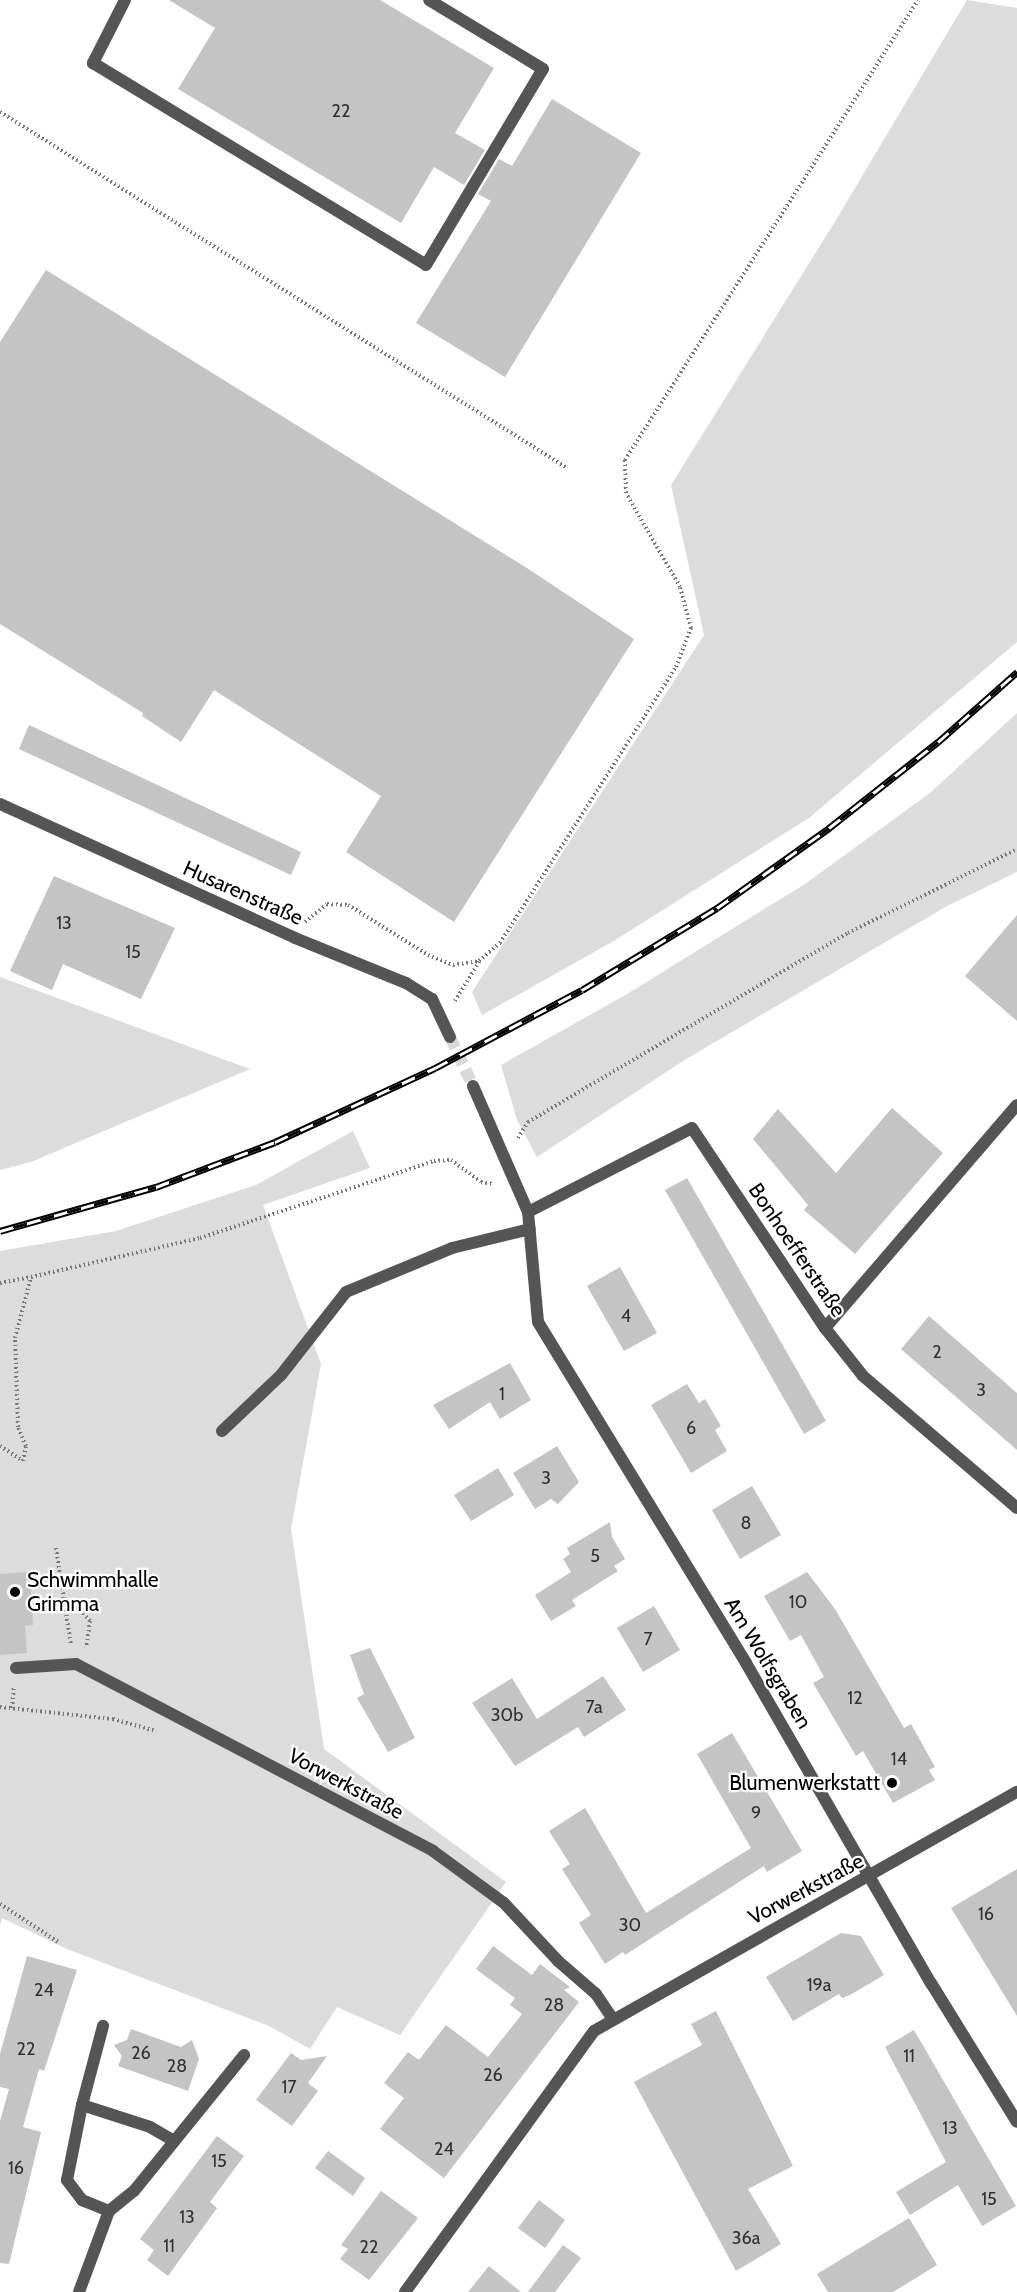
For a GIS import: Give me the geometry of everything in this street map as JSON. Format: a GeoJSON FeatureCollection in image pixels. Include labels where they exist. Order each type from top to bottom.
{"type":"FeatureCollection","features":[{"type":"Feature","properties":{"kind":"street"},"geometry":{"type":"LineString","coordinates":[[125,0],[93,63],[426,265],[543,69],[429,0]]}},
{"type":"Feature","properties":{"kind":"street","name":"Husarenstraße"},"geometry":{"type":"LineString","coordinates":[[0,804],[295,938],[406,983],[432,999],[450,1036]]}},
{"type":"Feature","properties":{"kind":"street"},"geometry":{"type":"LineString","coordinates":[[473,1086],[528,1212]]}},
{"type":"Feature","properties":{"kind":"street"},"geometry":{"type":"LineString","coordinates":[[825,1328],[1017,1105]]}},
{"type":"Feature","properties":{"kind":"street","name":"Bonhoefferstraße"},"geometry":{"type":"LineString","coordinates":[[528,1212],[693,1128],[825,1328],[863,1377],[1017,1508]]}},
{"type":"Feature","properties":{"kind":"street","name":"Am Wolfsgraben"},"geometry":{"type":"LineString","coordinates":[[528,1212],[538,1322],[740,1653],[870,1877],[1017,2122]]}},
{"type":"Feature","properties":{"kind":"street"},"geometry":{"type":"LineString","coordinates":[[222,1431],[281,1375],[346,1292],[452,1248],[530,1229]]}},
{"type":"Feature","properties":{"kind":"street","name":"Vorwerkstraße"},"geometry":{"type":"LineString","coordinates":[[16,1668],[81,1667],[433,1851],[504,1903],[558,1961],[596,1994],[612,2018]]}},
{"type":"Feature","properties":{"kind":"street","name":"Vorwerkstraße"},"geometry":{"type":"LineString","coordinates":[[405,2292],[594,2031],[612,2018],[870,1877],[1017,1792]]}},
{"type":"Feature","properties":{"kind":"street"},"geometry":{"type":"LineString","coordinates":[[103,2026],[82,2105],[67,2180],[82,2200],[109,2211]]}},
{"type":"Feature","properties":{"kind":"street"},"geometry":{"type":"LineString","coordinates":[[79,2292],[109,2211],[134,2191],[244,2055]]}},
{"type":"Feature","properties":{"kind":"street"},"geometry":{"type":"LineString","coordinates":[[82,2105],[150,2127],[174,2141]]}},
{"type":"Feature","properties":{"kind":"path"},"geometry":{"type":"LineString","coordinates":[[444,1021],[458,991],[479,961],[500,943],[676,667],[691,628],[680,587],[626,494],[625,460],[918,0]]}},
{"type":"Feature","properties":{"kind":"path"},"geometry":{"type":"LineString","coordinates":[[0,112],[567,468]]}},
{"type":"Feature","properties":{"kind":"path"},"geometry":{"type":"LineString","coordinates":[[0,1283],[200,1238],[434,1161],[451,1160],[481,1182],[493,1185],[511,1175],[518,1137],[528,1122],[848,933],[1017,849]]}},
{"type":"Feature","properties":{"kind":"path"},"geometry":{"type":"LineString","coordinates":[[295,938],[306,921],[327,904],[348,905],[428,955],[453,964],[479,961]]}},
{"type":"Feature","properties":{"kind":"path"},"geometry":{"type":"LineString","coordinates":[[0,1446],[23,1461],[26,1446],[18,1427],[15,1338],[32,1277]]}},
{"type":"Feature","properties":{"kind":"path"},"geometry":{"type":"LineString","coordinates":[[56,1548],[65,1625]]}},
{"type":"Feature","properties":{"kind":"path"},"geometry":{"type":"LineString","coordinates":[[62,1602],[83,1612],[90,1621],[81,1667]]}},
{"type":"Feature","properties":{"kind":"path"},"geometry":{"type":"LineString","coordinates":[[0,1707],[113,1719],[167,1734]]}},
{"type":"Feature","properties":{"kind":"path"},"geometry":{"type":"LineString","coordinates":[[0,1904],[58,1942]]}},
{"type":"Feature","properties":{"kind":"shaded area"},"geometry":{"type":"Polygon","coordinates":[[[967,0],[1017,8],[1017,642],[809,818],[612,942],[482,1015],[472,992],[704,635],[671,485],[836,220],[967,0]]]}},
{"type":"Feature","properties":{"kind":"shaded area"},"geometry":{"type":"Polygon","coordinates":[[[1017,713],[1017,872],[947,906],[686,1059],[537,1157],[517,1120],[501,1065],[627,994],[805,884],[930,793],[1017,713]]]}},
{"type":"Feature","properties":{"kind":"shaded area"},"geometry":{"type":"Polygon","coordinates":[[[0,977],[250,1069],[31,1162],[0,1170],[0,977]]]}},
{"type":"Feature","properties":{"kind":"shaded area"},"geometry":{"type":"Polygon","coordinates":[[[353,1131],[370,1168],[263,1205],[321,1364],[291,1529],[324,1749],[506,1882],[400,2035],[337,2007],[310,2049],[269,2026],[67,1949],[2,1918],[0,1926],[0,1251],[116,1231],[256,1185],[353,1131]]]}},
{"type":"Feature","properties":{"kind":"building"},"geometry":{"type":"Polygon","coordinates":[[[169,0],[380,0],[494,68],[455,133],[485,150],[464,185],[434,167],[401,223],[178,89],[215,28],[169,0]]]}},
{"type":"Feature","properties":{"kind":"building"},"geometry":{"type":"Polygon","coordinates":[[[552,99],[641,153],[505,377],[416,323],[491,201],[478,194],[499,159],[512,166],[552,99]]]}},
{"type":"Feature","properties":{"kind":"building"},"geometry":{"type":"Polygon","coordinates":[[[46,270],[527,568],[634,639],[454,922],[346,852],[381,796],[214,690],[181,742],[142,716],[143,713],[0,624],[0,342],[46,270]]]}},
{"type":"Feature","properties":{"kind":"building"},"geometry":{"type":"Polygon","coordinates":[[[29,725],[301,852],[291,875],[19,749],[29,725]]]}},
{"type":"Feature","properties":{"kind":"building"},"geometry":{"type":"Polygon","coordinates":[[[54,876],[175,928],[141,999],[63,964],[52,990],[10,971],[54,876]]]}},
{"type":"Feature","properties":{"kind":"building"},"geometry":{"type":"Polygon","coordinates":[[[1017,915],[1017,1021],[965,976],[1017,915]]]}},
{"type":"Feature","properties":{"kind":"building"},"geometry":{"type":"Polygon","coordinates":[[[892,1108],[943,1153],[855,1254],[804,1210],[808,1205],[753,1139],[778,1109],[836,1173],[892,1108]]]}},
{"type":"Feature","properties":{"kind":"building"},"geometry":{"type":"Polygon","coordinates":[[[687,1178],[826,1421],[804,1434],[665,1190],[687,1178]]]}},
{"type":"Feature","properties":{"kind":"building"},"geometry":{"type":"Polygon","coordinates":[[[620,1267],[657,1333],[624,1351],[587,1286],[620,1267]]]}},
{"type":"Feature","properties":{"kind":"building"},"geometry":{"type":"Polygon","coordinates":[[[929,1316],[1017,1393],[1017,1450],[901,1349],[929,1316]]]}},
{"type":"Feature","properties":{"kind":"building"},"geometry":{"type":"Polygon","coordinates":[[[510,1363],[531,1400],[500,1419],[490,1402],[449,1429],[433,1405],[510,1363]]]}},
{"type":"Feature","properties":{"kind":"building"},"geometry":{"type":"Polygon","coordinates":[[[687,1384],[699,1403],[705,1399],[721,1426],[715,1430],[727,1451],[691,1473],[651,1405],[687,1384]]]}},
{"type":"Feature","properties":{"kind":"building"},"geometry":{"type":"Polygon","coordinates":[[[557,1446],[579,1482],[558,1504],[551,1499],[535,1509],[513,1473],[557,1446]]]}},
{"type":"Feature","properties":{"kind":"building"},"geometry":{"type":"Polygon","coordinates":[[[498,1468],[514,1495],[471,1521],[454,1495],[498,1468]]]}},
{"type":"Feature","properties":{"kind":"building"},"geometry":{"type":"Polygon","coordinates":[[[752,1486],[781,1535],[740,1559],[712,1510],[752,1486]]]}},
{"type":"Feature","properties":{"kind":"building"},"geometry":{"type":"Polygon","coordinates":[[[610,1522],[612,1537],[625,1559],[614,1566],[618,1571],[572,1600],[576,1606],[551,1621],[535,1595],[571,1572],[563,1559],[570,1554],[567,1548],[610,1522]]]}},
{"type":"Feature","properties":{"kind":"building","name":"Schwimmhalle Grimma"},"geometry":{"type":"Polygon","coordinates":[[[30,1572],[33,1625],[25,1626],[27,1653],[0,1655],[0,1574],[30,1572]]]}},
{"type":"Feature","properties":{"kind":"building"},"geometry":{"type":"Polygon","coordinates":[[[807,1572],[835,1609],[904,1728],[911,1724],[935,1767],[929,1770],[935,1780],[893,1803],[863,1751],[856,1756],[813,1683],[824,1677],[801,1635],[790,1641],[764,1596],[807,1572]]]}},
{"type":"Feature","properties":{"kind":"building"},"geometry":{"type":"Polygon","coordinates":[[[654,1606],[680,1650],[643,1672],[617,1628],[654,1606]]]}},
{"type":"Feature","properties":{"kind":"building"},"geometry":{"type":"Polygon","coordinates":[[[370,1648],[415,1738],[388,1752],[357,1698],[364,1694],[350,1655],[370,1648]]]}},
{"type":"Feature","properties":{"kind":"building"},"geometry":{"type":"Polygon","coordinates":[[[603,1676],[626,1710],[584,1737],[578,1727],[515,1766],[472,1703],[512,1678],[537,1719],[603,1676]]]}},
{"type":"Feature","properties":{"kind":"building"},"geometry":{"type":"Polygon","coordinates":[[[732,1733],[802,1851],[767,1872],[764,1866],[625,1955],[623,1952],[605,1964],[579,1923],[591,1915],[562,1869],[570,1864],[549,1831],[585,1808],[646,1913],[751,1848],[697,1754],[732,1733]]]}},
{"type":"Feature","properties":{"kind":"building"},"geometry":{"type":"Polygon","coordinates":[[[1017,1869],[1017,2016],[951,1908],[1017,1869]]]}},
{"type":"Feature","properties":{"kind":"building"},"geometry":{"type":"Polygon","coordinates":[[[841,1933],[861,1936],[884,1975],[850,1995],[842,1998],[839,1994],[793,2021],[766,1977],[841,1933]]]}},
{"type":"Feature","properties":{"kind":"building"},"geometry":{"type":"Polygon","coordinates":[[[493,1946],[532,1975],[540,1964],[570,1987],[564,1990],[579,2002],[444,2178],[380,2129],[404,2098],[384,2083],[408,2052],[419,2060],[446,2025],[488,2057],[522,2014],[510,2005],[515,1998],[476,1969],[493,1946]]]}},
{"type":"Feature","properties":{"kind":"building"},"geometry":{"type":"Polygon","coordinates":[[[27,1956],[77,1970],[44,2071],[39,2069],[23,2127],[41,2132],[9,2264],[0,2263],[0,2121],[9,2089],[0,2087],[0,2054],[27,1956]]]}},
{"type":"Feature","properties":{"kind":"building"},"geometry":{"type":"Polygon","coordinates":[[[716,2011],[793,2166],[748,2189],[781,2244],[736,2271],[634,2082],[702,2045],[691,2024],[716,2011]]]}},
{"type":"Feature","properties":{"kind":"building"},"geometry":{"type":"Polygon","coordinates":[[[131,2029],[181,2047],[192,2040],[199,2059],[188,2091],[118,2066],[122,2056],[114,2045],[127,2040],[131,2029]]]}},
{"type":"Feature","properties":{"kind":"building"},"geometry":{"type":"Polygon","coordinates":[[[914,2030],[1016,2206],[982,2226],[958,2185],[910,2215],[896,2192],[946,2162],[885,2047],[914,2030]]]}},
{"type":"Feature","properties":{"kind":"building"},"geometry":{"type":"Polygon","coordinates":[[[291,2053],[301,2060],[327,2056],[308,2083],[318,2091],[292,2126],[256,2100],[291,2053]]]}},
{"type":"Feature","properties":{"kind":"building"},"geometry":{"type":"Polygon","coordinates":[[[217,2136],[244,2156],[210,2202],[217,2208],[168,2276],[147,2260],[154,2250],[140,2239],[217,2136]]]}},
{"type":"Feature","properties":{"kind":"building"},"geometry":{"type":"Polygon","coordinates":[[[328,2151],[365,2178],[353,2196],[315,2168],[328,2151]]]}},
{"type":"Feature","properties":{"kind":"building"},"geometry":{"type":"Polygon","coordinates":[[[381,2191],[418,2218],[369,2280],[340,2259],[348,2249],[341,2245],[381,2191]]]}},
{"type":"Feature","properties":{"kind":"building"},"geometry":{"type":"Polygon","coordinates":[[[539,2200],[565,2220],[545,2248],[518,2228],[539,2200]]]}},
{"type":"Feature","properties":{"kind":"building"},"geometry":{"type":"Polygon","coordinates":[[[909,2218],[937,2265],[893,2292],[828,2292],[817,2274],[909,2218]]]}},
{"type":"Feature","properties":{"kind":"building"},"geometry":{"type":"Polygon","coordinates":[[[563,2245],[581,2258],[555,2292],[528,2292],[563,2245]]]}},
{"type":"Feature","properties":{"kind":"building"},"geometry":{"type":"Polygon","coordinates":[[[489,2266],[521,2292],[468,2292],[489,2266]]]}},
{"type":"Feature","properties":{"kind":"tunnel"},"geometry":{"type":"LineString","coordinates":[[450,1037],[473,1086]]}},
{"type":"Feature","properties":{"kind":"railway"},"geometry":{"type":"LineString","coordinates":[[0,1231],[156,1187],[275,1142],[435,1068],[582,990],[717,908],[829,828],[938,742],[1017,672]]}},
{"type":"Feature","properties":{"kind":"place","name":"Schwimmhalle Grimma"},"geometry":{"type":"Point","coordinates":[15,1592]}},
{"type":"Feature","properties":{"kind":"place","name":"Blumenwerkstatt"},"geometry":{"type":"Point","coordinates":[892,1783]}}]}
